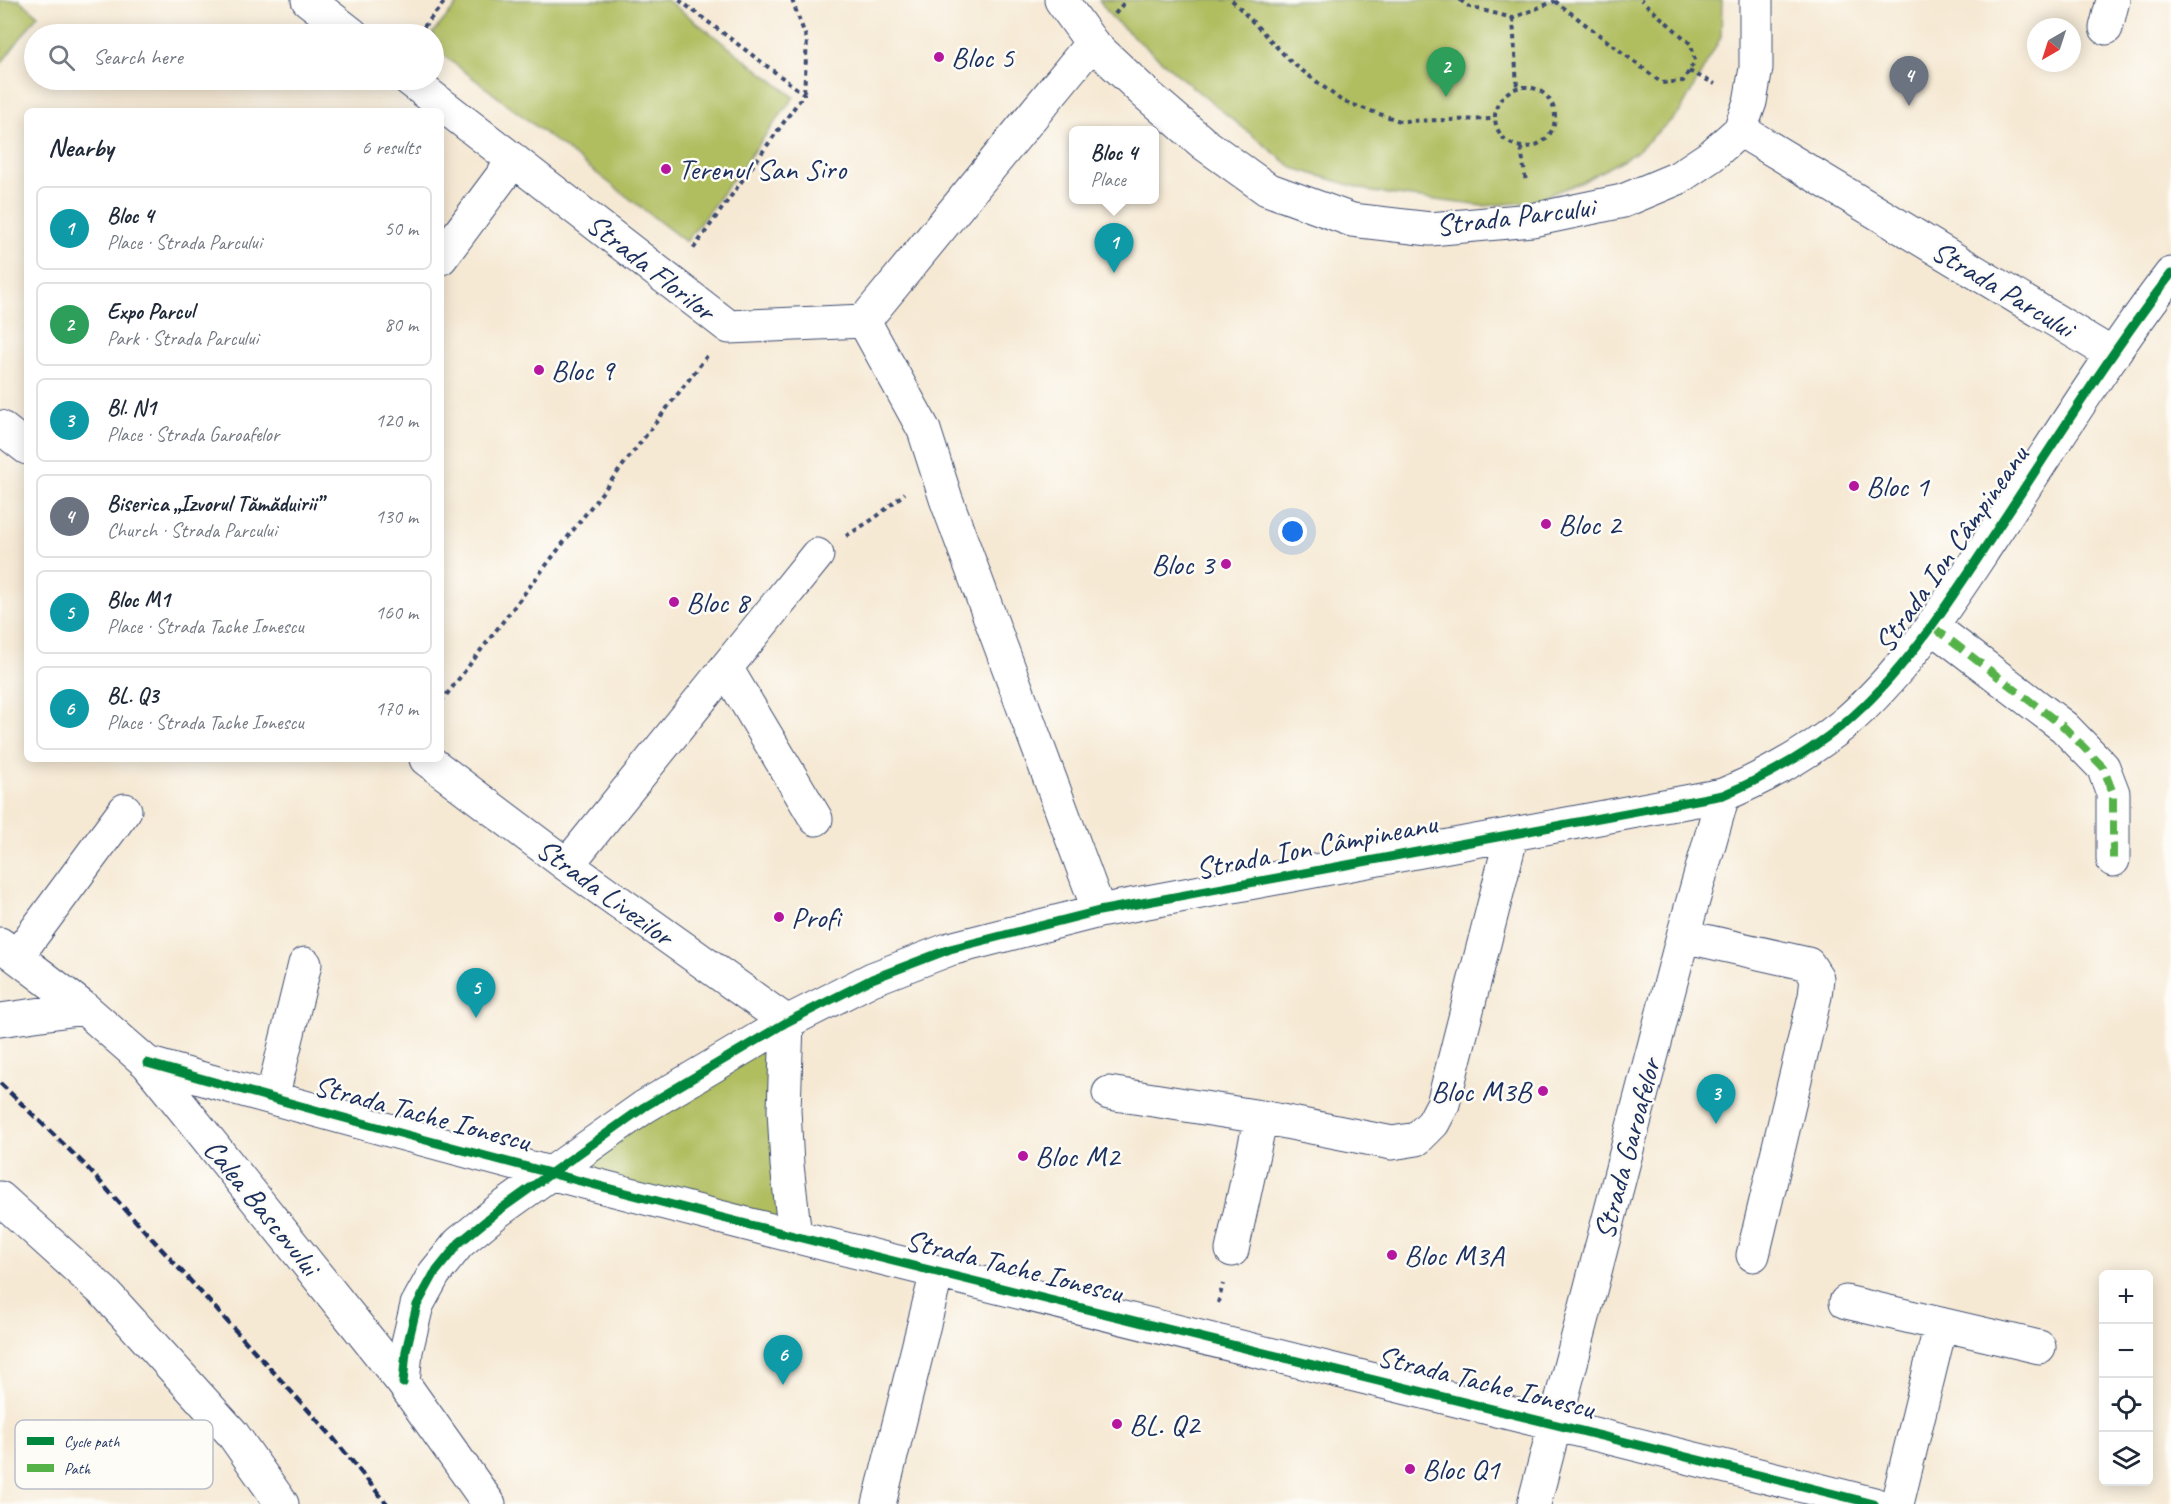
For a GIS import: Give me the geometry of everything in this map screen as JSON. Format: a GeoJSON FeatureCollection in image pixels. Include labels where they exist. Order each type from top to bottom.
{"type":"FeatureCollection","features":[{"type":"Feature","properties":{"kind":"street"},"geometry":{"type":"LineString","coordinates":[[308,0],[339,24]]}},
{"type":"Feature","properties":{"kind":"street","name":"Strada Parcului"},"geometry":{"type":"LineString","coordinates":[[1061,0],[1092,43],[1145,93],[1203,143],[1267,189],[1352,220],[1430,229],[1532,220],[1623,201],[1678,178],[1711,156],[1740,130],[1750,102],[1756,68],[1756,0]]}},
{"type":"Feature","properties":{"kind":"street"},"geometry":{"type":"LineString","coordinates":[[1092,43],[864,321],[924,430],[1099,911]]}},
{"type":"Feature","properties":{"kind":"street","name":"Strada Florilor"},"geometry":{"type":"LineString","coordinates":[[423,90],[729,327],[864,321]]}},
{"type":"Feature","properties":{"kind":"street","name":"Strada Parcului"},"geometry":{"type":"LineString","coordinates":[[1740,130],[2113,354]]}},
{"type":"Feature","properties":{"kind":"street"},"geometry":{"type":"LineString","coordinates":[[444,254],[514,160]]}},
{"type":"Feature","properties":{"kind":"street","name":"Strada Ion Câmpineanu"},"geometry":{"type":"LineString","coordinates":[[403,1383],[406,1351],[417,1305],[434,1274],[459,1243],[498,1211],[644,1107],[787,1022],[872,979],[950,949],[1099,911],[1723,795],[1764,778],[1844,723],[1885,683],[1932,627],[2113,354],[2171,274]]}},
{"type":"Feature","properties":{"kind":"street"},"geometry":{"type":"LineString","coordinates":[[0,427],[24,446]]}},
{"type":"Feature","properties":{"kind":"street"},"geometry":{"type":"LineString","coordinates":[[567,865],[817,555]]}},
{"type":"Feature","properties":{"kind":"street"},"geometry":{"type":"LineString","coordinates":[[1932,627],[2064,727],[2103,767],[2113,793],[2112,860]]}},
{"type":"Feature","properties":{"kind":"street"},"geometry":{"type":"LineString","coordinates":[[726,668],[816,819]]}},
{"type":"Feature","properties":{"kind":"street","name":"Strada Livezilor"},"geometry":{"type":"LineString","coordinates":[[430,762],[567,865],[787,1022]]}},
{"type":"Feature","properties":{"kind":"street","name":"Strada Garoafelor"},"geometry":{"type":"LineString","coordinates":[[1534,1504],[1683,936],[1723,795]]}},
{"type":"Feature","properties":{"kind":"street"},"geometry":{"type":"LineString","coordinates":[[8,950],[125,810]]}},
{"type":"Feature","properties":{"kind":"street"},"geometry":{"type":"LineString","coordinates":[[1108,1093],[1262,1117],[1392,1143],[1417,1139],[1433,1123],[1443,1104],[1512,834]]}},
{"type":"Feature","properties":{"kind":"street"},"geometry":{"type":"LineString","coordinates":[[1683,936],[1808,964],[1817,978],[1815,996],[1753,1255]]}},
{"type":"Feature","properties":{"kind":"street","name":"Calea Bascovului"},"geometry":{"type":"LineString","coordinates":[[8,950],[84,1008],[147,1063],[403,1383],[489,1504]]}},
{"type":"Feature","properties":{"kind":"street"},"geometry":{"type":"LineString","coordinates":[[272,1098],[305,964]]}},
{"type":"Feature","properties":{"kind":"street"},"geometry":{"type":"LineString","coordinates":[[0,1020],[84,1008]]}},
{"type":"Feature","properties":{"kind":"street"},"geometry":{"type":"LineString","coordinates":[[787,1022],[784,1110],[795,1237]]}},
{"type":"Feature","properties":{"kind":"street","name":"Strada Tache Ionescu"},"geometry":{"type":"LineString","coordinates":[[147,1063],[795,1237],[1874,1504]]}},
{"type":"Feature","properties":{"kind":"street"},"geometry":{"type":"LineString","coordinates":[[1232,1250],[1262,1117]]}},
{"type":"Feature","properties":{"kind":"street"},"geometry":{"type":"LineString","coordinates":[[0,1198],[105,1293],[232,1433],[282,1504]]}},
{"type":"Feature","properties":{"kind":"street"},"geometry":{"type":"LineString","coordinates":[[879,1504],[937,1272]]}},
{"type":"Feature","properties":{"kind":"street"},"geometry":{"type":"LineString","coordinates":[[1846,1302],[2039,1347]]}},
{"type":"Feature","properties":{"kind":"street"},"geometry":{"type":"LineString","coordinates":[[1897,1504],[1941,1324]]}},
{"type":"Feature","properties":{"kind":"path"},"geometry":{"type":"LineString","coordinates":[[426,24],[446,0]]}},
{"type":"Feature","properties":{"kind":"path"},"geometry":{"type":"LineString","coordinates":[[679,0],[804,94]]}},
{"type":"Feature","properties":{"kind":"path"},"geometry":{"type":"LineString","coordinates":[[670,281],[804,94],[807,40],[792,0]]}},
{"type":"Feature","properties":{"kind":"path"},"geometry":{"type":"LineString","coordinates":[[1232,0],[1291,62],[1342,101],[1400,121],[1495,119]]}},
{"type":"Feature","properties":{"kind":"path"},"geometry":{"type":"LineString","coordinates":[[1460,0],[1470,7],[1513,18],[1555,1],[1662,83],[1683,81],[1695,61],[1691,44],[1641,0]]}},
{"type":"Feature","properties":{"kind":"path"},"geometry":{"type":"LineString","coordinates":[[1513,18],[1517,88]]}},
{"type":"Feature","properties":{"kind":"path"},"geometry":{"type":"LineString","coordinates":[[1517,88],[1536,89],[1551,101],[1555,120],[1547,138],[1539,144],[1521,148],[1502,138],[1497,129],[1496,109],[1500,100],[1517,88]]}},
{"type":"Feature","properties":{"kind":"path"},"geometry":{"type":"LineString","coordinates":[[444,698],[729,327]]}},
{"type":"Feature","properties":{"kind":"path"},"geometry":{"type":"LineString","coordinates":[[817,555],[875,518],[936,467]]}},
{"type":"Feature","properties":{"kind":"path"},"geometry":{"type":"LineString","coordinates":[[1209,1339],[1232,1250]]}},
{"type":"Feature","properties":{"kind":"green space"},"geometry":{"type":"Polygon","coordinates":[[[0,0],[19,0],[38,15],[31,24],[24,24],[24,33],[0,65],[0,0]]]}},
{"type":"Feature","properties":{"kind":"green space","name":"Terenul San Siro"},"geometry":{"type":"Polygon","coordinates":[[[461,0],[667,0],[794,97],[686,242],[444,56],[444,24],[441,24],[461,0]]]}},
{"type":"Feature","properties":{"kind":"green space"},"geometry":{"type":"Polygon","coordinates":[[[1099,0],[1722,0],[1721,37],[1680,112],[1635,153],[1582,182],[1529,202],[1483,206],[1373,192],[1293,168],[1185,81],[1112,18],[1099,0]]]}},
{"type":"Feature","properties":{"kind":"green space"},"geometry":{"type":"Polygon","coordinates":[[[787,1022],[795,1237],[552,1172],[787,1022]]]}},
{"type":"Feature","properties":{"kind":"railway"},"geometry":{"type":"LineString","coordinates":[[0,1083],[83,1163],[329,1433],[387,1504]]}},
{"type":"Feature","properties":{"kind":"marked path"},"geometry":{"type":"LineString","coordinates":[[1933,627],[2064,727],[2103,767],[2113,793],[2113,860]]}},
{"type":"Feature","properties":{"kind":"cycle path"},"geometry":{"type":"LineString","coordinates":[[403,1383],[406,1351],[417,1305],[434,1274],[459,1243],[498,1211],[644,1107],[787,1022],[872,979],[950,949],[1099,911],[1723,795],[1755,781],[1801,755],[1844,724],[1866,704],[1905,661],[1957,589],[2101,372],[2171,274]]}},
{"type":"Feature","properties":{"kind":"cycle path"},"geometry":{"type":"LineString","coordinates":[[147,1063],[362,1123],[792,1236],[1874,1504]]}},
{"type":"Feature","properties":{"kind":"place","name":"Bloc 5"},"geometry":{"type":"Point","coordinates":[939,57]}},
{"type":"Feature","properties":{"kind":"place","name":"Expo Parcul"},"geometry":{"type":"Point","coordinates":[1446,97]}},
{"type":"Feature","properties":{"kind":"place","name":"Biserica „Izvorul Tămăduirii”"},"geometry":{"type":"Point","coordinates":[1909,106]}},
{"type":"Feature","properties":{"kind":"place","name":"Terenul San Siro"},"geometry":{"type":"Point","coordinates":[666,169]}},
{"type":"Feature","properties":{"kind":"place","name":"Bloc 4"},"geometry":{"type":"Point","coordinates":[1114,273]}},
{"type":"Feature","properties":{"kind":"place","name":"Bloc 9"},"geometry":{"type":"Point","coordinates":[539,370]}},
{"type":"Feature","properties":{"kind":"place","name":"Bloc 1"},"geometry":{"type":"Point","coordinates":[1854,486]}},
{"type":"Feature","properties":{"kind":"place","name":"Bloc 2"},"geometry":{"type":"Point","coordinates":[1546,524]}},
{"type":"Feature","properties":{"kind":"place","name":"Bloc 3"},"geometry":{"type":"Point","coordinates":[1226,564]}},
{"type":"Feature","properties":{"kind":"place","name":"Bloc 8"},"geometry":{"type":"Point","coordinates":[674,602]}},
{"type":"Feature","properties":{"kind":"place","name":"Profi"},"geometry":{"type":"Point","coordinates":[779,917]}},
{"type":"Feature","properties":{"kind":"place","name":"Bloc M1"},"geometry":{"type":"Point","coordinates":[476,1018]}},
{"type":"Feature","properties":{"kind":"place","name":"Bloc M3B"},"geometry":{"type":"Point","coordinates":[1543,1091]}},
{"type":"Feature","properties":{"kind":"place","name":"Bl. N1"},"geometry":{"type":"Point","coordinates":[1716,1124]}},
{"type":"Feature","properties":{"kind":"place","name":"Bloc M2"},"geometry":{"type":"Point","coordinates":[1023,1156]}},
{"type":"Feature","properties":{"kind":"place","name":"Bloc M3A"},"geometry":{"type":"Point","coordinates":[1392,1255]}},
{"type":"Feature","properties":{"kind":"place","name":"BL. Q3"},"geometry":{"type":"Point","coordinates":[783,1385]}},
{"type":"Feature","properties":{"kind":"place","name":"BL. Q2"},"geometry":{"type":"Point","coordinates":[1117,1424]}},
{"type":"Feature","properties":{"kind":"place","name":"Bloc Q1"},"geometry":{"type":"Point","coordinates":[1410,1469]}}]}
